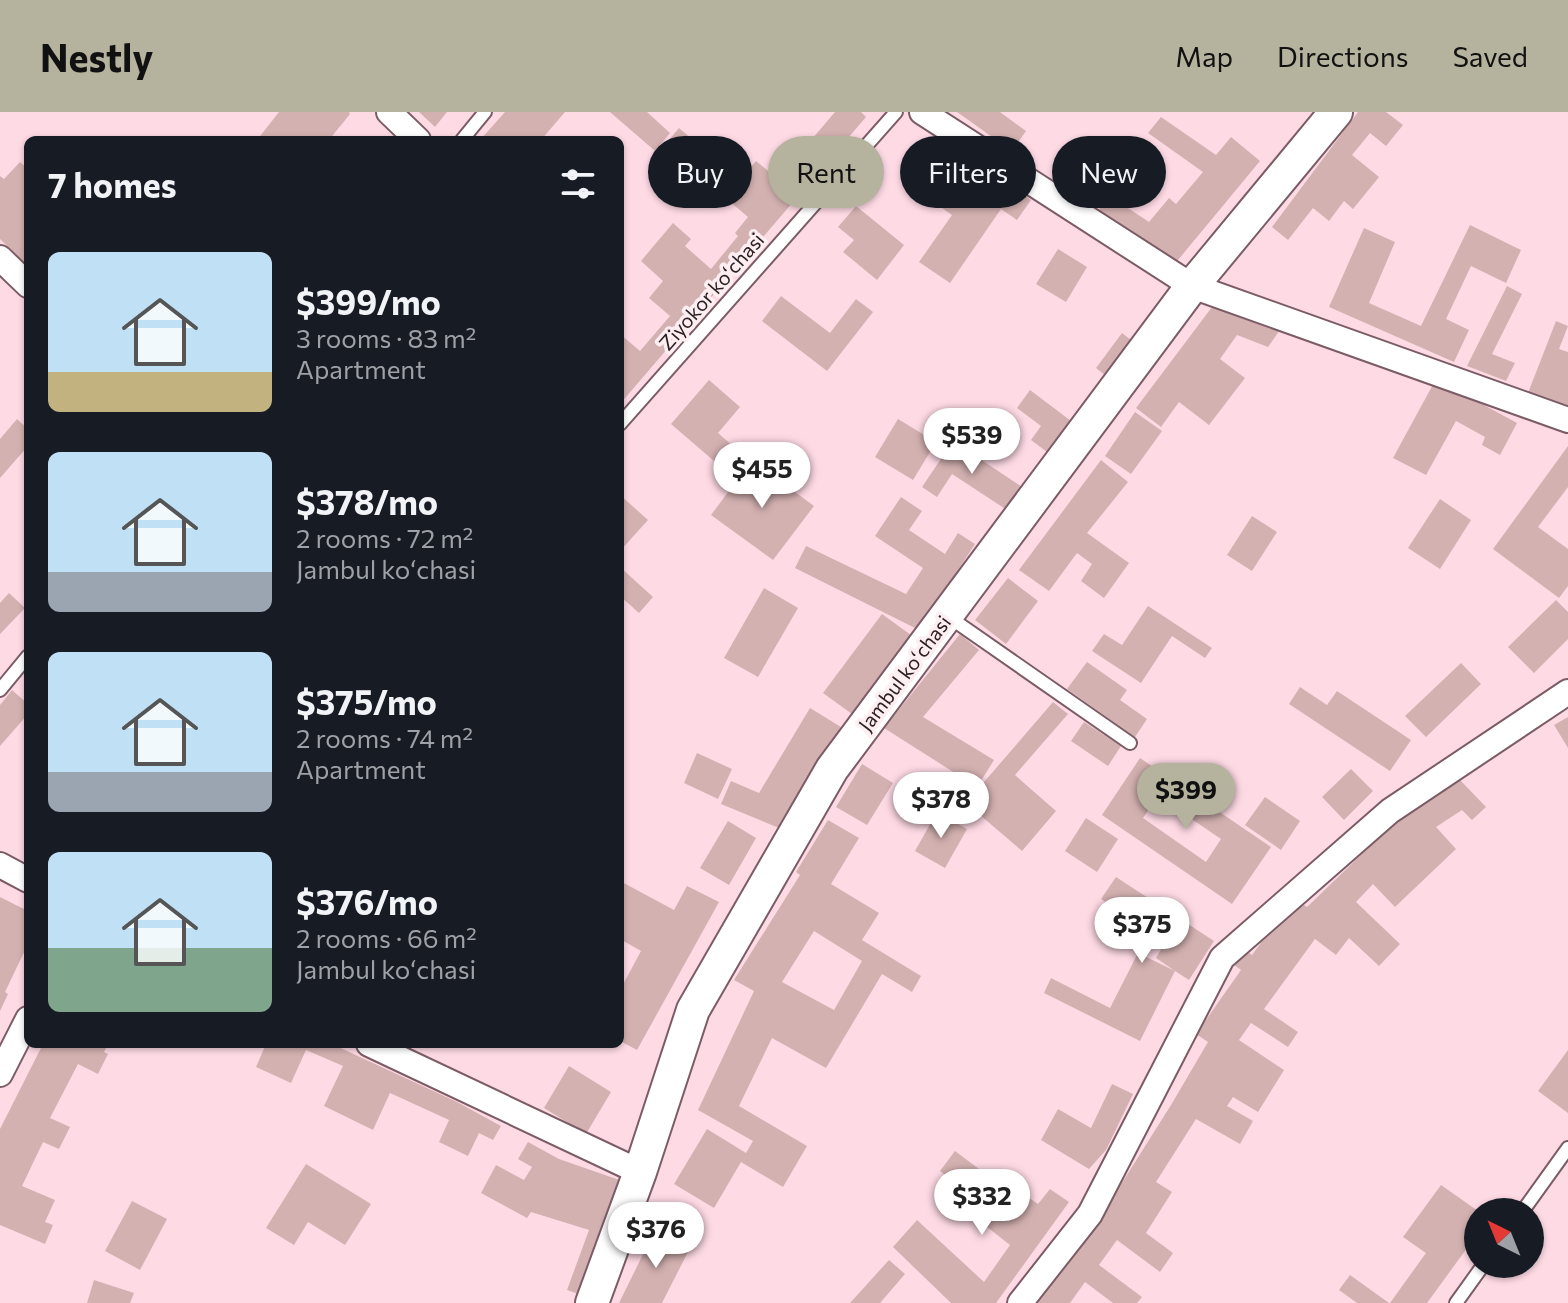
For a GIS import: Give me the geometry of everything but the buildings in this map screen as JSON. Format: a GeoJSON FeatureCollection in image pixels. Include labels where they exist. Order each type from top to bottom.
{"type":"FeatureCollection","features":[{"type":"Feature","properties":{"kind":"street"},"geometry":{"type":"LineString","coordinates":[[389,112],[414,136]]}},
{"type":"Feature","properties":{"kind":"street"},"geometry":{"type":"LineString","coordinates":[[922,112],[1192,286],[1568,420]]}},
{"type":"Feature","properties":{"kind":"street","name":"Jambul koʻchasi"},"geometry":{"type":"LineString","coordinates":[[592,1303],[640,1172],[693,1010],[832,769],[1018,524],[1192,286],[1336,112]]}},
{"type":"Feature","properties":{"kind":"street"},"geometry":{"type":"LineString","coordinates":[[0,258],[24,281]]}},
{"type":"Feature","properties":{"kind":"street"},"geometry":{"type":"LineString","coordinates":[[1020,1303],[1090,1214],[1222,958],[1390,811],[1568,692]]}},
{"type":"Feature","properties":{"kind":"street"},"geometry":{"type":"LineString","coordinates":[[0,865],[24,878]]}},
{"type":"Feature","properties":{"kind":"street"},"geometry":{"type":"LineString","coordinates":[[0,1074],[24,1027]]}},
{"type":"Feature","properties":{"kind":"street"},"geometry":{"type":"LineString","coordinates":[[377,1048],[640,1172]]}},
{"type":"Feature","properties":{"kind":"lane"},"geometry":{"type":"LineString","coordinates":[[465,136],[485,112]]}},
{"type":"Feature","properties":{"kind":"lane","name":"Ziyokor koʻchasi"},"geometry":{"type":"LineString","coordinates":[[624,419],[896,112]]}},
{"type":"Feature","properties":{"kind":"lane"},"geometry":{"type":"LineString","coordinates":[[947,615],[1130,743]]}},
{"type":"Feature","properties":{"kind":"lane"},"geometry":{"type":"LineString","coordinates":[[0,690],[24,661]]}},
{"type":"Feature","properties":{"kind":"lane"},"geometry":{"type":"LineString","coordinates":[[1532,1198],[1568,1148]]}},
{"type":"Feature","properties":{"kind":"lane"},"geometry":{"type":"LineString","coordinates":[[1456,1303],[1474,1278]]}}]}
